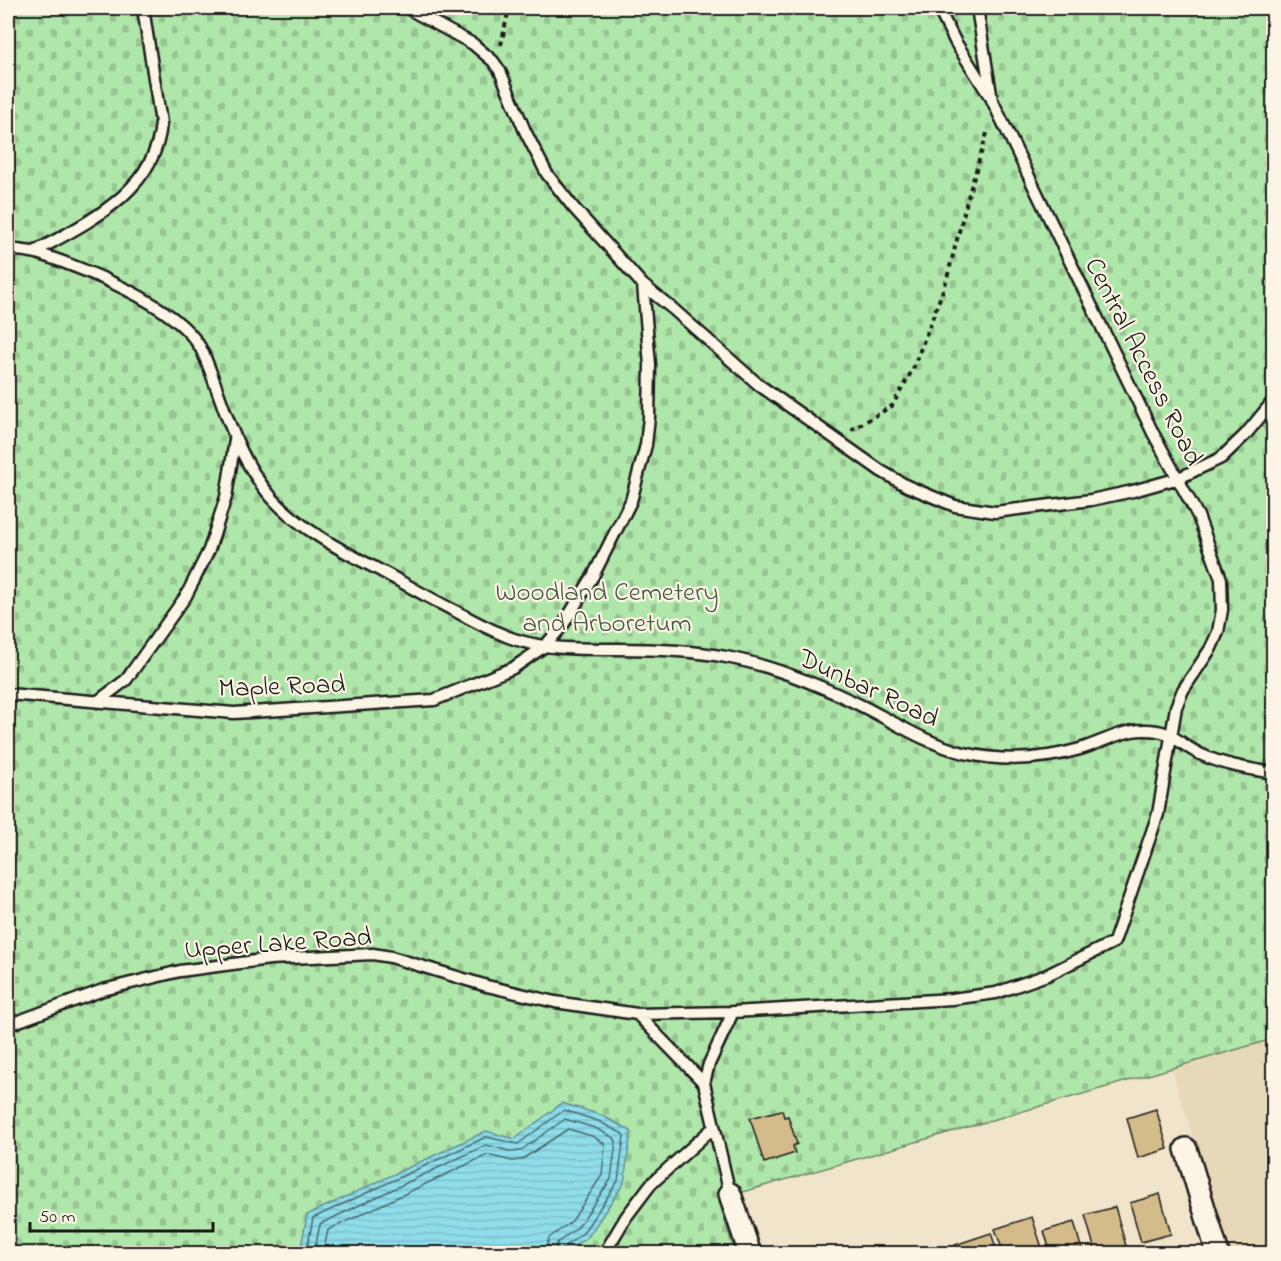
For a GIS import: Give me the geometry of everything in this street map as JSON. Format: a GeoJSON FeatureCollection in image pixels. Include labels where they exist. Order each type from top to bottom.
{"type":"FeatureCollection","features":[{"type":"Feature","properties":{"kind":"street"},"geometry":{"type":"LineString","coordinates":[[1186,1149],[1218,1254]]}},
{"type":"Feature","properties":{"kind":"street"},"geometry":{"type":"LineString","coordinates":[[730,1194],[750,1254]]}},
{"type":"Feature","properties":{"kind":"lane"},"geometry":{"type":"LineString","coordinates":[[34,252],[117,202],[138,180],[155,153],[160,139],[161,123],[143,8]]}},
{"type":"Feature","properties":{"kind":"lane"},"geometry":{"type":"LineString","coordinates":[[407,8],[473,44],[493,61],[500,71],[525,131],[547,174],[573,207],[643,285],[759,385],[902,483],[950,504],[978,511],[995,512],[1091,500],[1133,491],[1179,478],[1225,455],[1246,434],[1274,399]]}},
{"type":"Feature","properties":{"kind":"lane"},"geometry":{"type":"LineString","coordinates":[[938,8],[956,43],[993,103]]}},
{"type":"Feature","properties":{"kind":"lane","name":"Central Access Road"},"geometry":{"type":"LineString","coordinates":[[733,1012],[930,1000],[986,994],[1005,990],[1047,975],[1114,942],[1158,814],[1176,707],[1183,690],[1214,642],[1222,610],[1221,579],[1198,516],[1153,433],[993,103],[977,8]]}},
{"type":"Feature","properties":{"kind":"lane","name":"Dunbar Road"},"geometry":{"type":"LineString","coordinates":[[8,249],[34,252],[108,281],[140,297],[185,329],[194,338],[205,358],[235,440],[271,497],[288,513],[349,554],[513,639],[559,648],[669,651],[743,660],[818,686],[934,743],[957,751],[997,759],[1028,759],[1062,753],[1138,729],[1170,733]]}},
{"type":"Feature","properties":{"kind":"lane","name":"Maple Road"},"geometry":{"type":"LineString","coordinates":[[8,694],[234,713],[435,700],[513,668],[545,646],[563,625],[593,576],[631,501],[647,435],[651,390],[643,285]]}},
{"type":"Feature","properties":{"kind":"lane"},"geometry":{"type":"LineString","coordinates":[[97,702],[126,680],[186,596],[209,550],[226,497],[235,440]]}},
{"type":"Feature","properties":{"kind":"lane"},"geometry":{"type":"LineString","coordinates":[[1170,733],[1205,756],[1236,766],[1274,773]]}},
{"type":"Feature","properties":{"kind":"lane","name":"Upper Lake Road"},"geometry":{"type":"LineString","coordinates":[[8,1025],[103,990],[171,973],[270,959],[369,953],[391,957],[487,986],[555,1002],[637,1014],[733,1012]]}},
{"type":"Feature","properties":{"kind":"lane"},"geometry":{"type":"LineString","coordinates":[[730,1194],[704,1083],[709,1064],[733,1012]]}},
{"type":"Feature","properties":{"kind":"lane"},"geometry":{"type":"LineString","coordinates":[[637,1014],[704,1083]]}},
{"type":"Feature","properties":{"kind":"lane"},"geometry":{"type":"LineString","coordinates":[[604,1254],[626,1216],[651,1184],[713,1128]]}},
{"type":"Feature","properties":{"kind":"path"},"geometry":{"type":"LineString","coordinates":[[500,71],[501,46],[509,8]]}},
{"type":"Feature","properties":{"kind":"path"},"geometry":{"type":"LineString","coordinates":[[835,439],[892,406],[913,369],[946,282],[993,103]]}},
{"type":"Feature","properties":{"kind":"shaded area"},"geometry":{"type":"Polygon","coordinates":[[[1273,1039],[1273,1245],[1248,1253],[1228,1253],[1172,1069],[1273,1039]]]}},
{"type":"Feature","properties":{"kind":"green space","name":"Woodland Cemetery and Arboretum"},"geometry":{"type":"Polygon","coordinates":[[[8,8],[1273,8],[1273,1039],[736,1194],[719,1202],[735,1253],[8,1253],[8,8]]]}},
{"type":"Feature","properties":{"kind":"water"},"geometry":{"type":"Polygon","coordinates":[[[562,1103],[601,1115],[631,1131],[624,1183],[588,1237],[564,1253],[300,1253],[307,1215],[486,1131],[515,1139],[562,1103]]]}},
{"type":"Feature","properties":{"kind":"building"},"geometry":{"type":"Polygon","coordinates":[[[1156,1109],[1168,1149],[1138,1158],[1127,1118],[1156,1109]]]}},
{"type":"Feature","properties":{"kind":"building"},"geometry":{"type":"Polygon","coordinates":[[[782,1110],[784,1117],[788,1116],[797,1144],[793,1146],[795,1153],[764,1163],[750,1118],[782,1110]]]}},
{"type":"Feature","properties":{"kind":"building"},"geometry":{"type":"Polygon","coordinates":[[[1160,1194],[1171,1234],[1141,1242],[1130,1203],[1160,1194]]]}},
{"type":"Feature","properties":{"kind":"building"},"geometry":{"type":"Polygon","coordinates":[[[1115,1207],[1126,1246],[1096,1254],[1085,1215],[1115,1207]]]}},
{"type":"Feature","properties":{"kind":"building"},"geometry":{"type":"Polygon","coordinates":[[[1032,1217],[1044,1254],[1004,1254],[995,1229],[1032,1217]]]}},
{"type":"Feature","properties":{"kind":"building"},"geometry":{"type":"Polygon","coordinates":[[[1074,1222],[1083,1254],[1051,1254],[1044,1231],[1074,1222]]]}},
{"type":"Feature","properties":{"kind":"building"},"geometry":{"type":"Polygon","coordinates":[[[991,1233],[998,1254],[958,1254],[955,1245],[991,1233]]]}}]}
